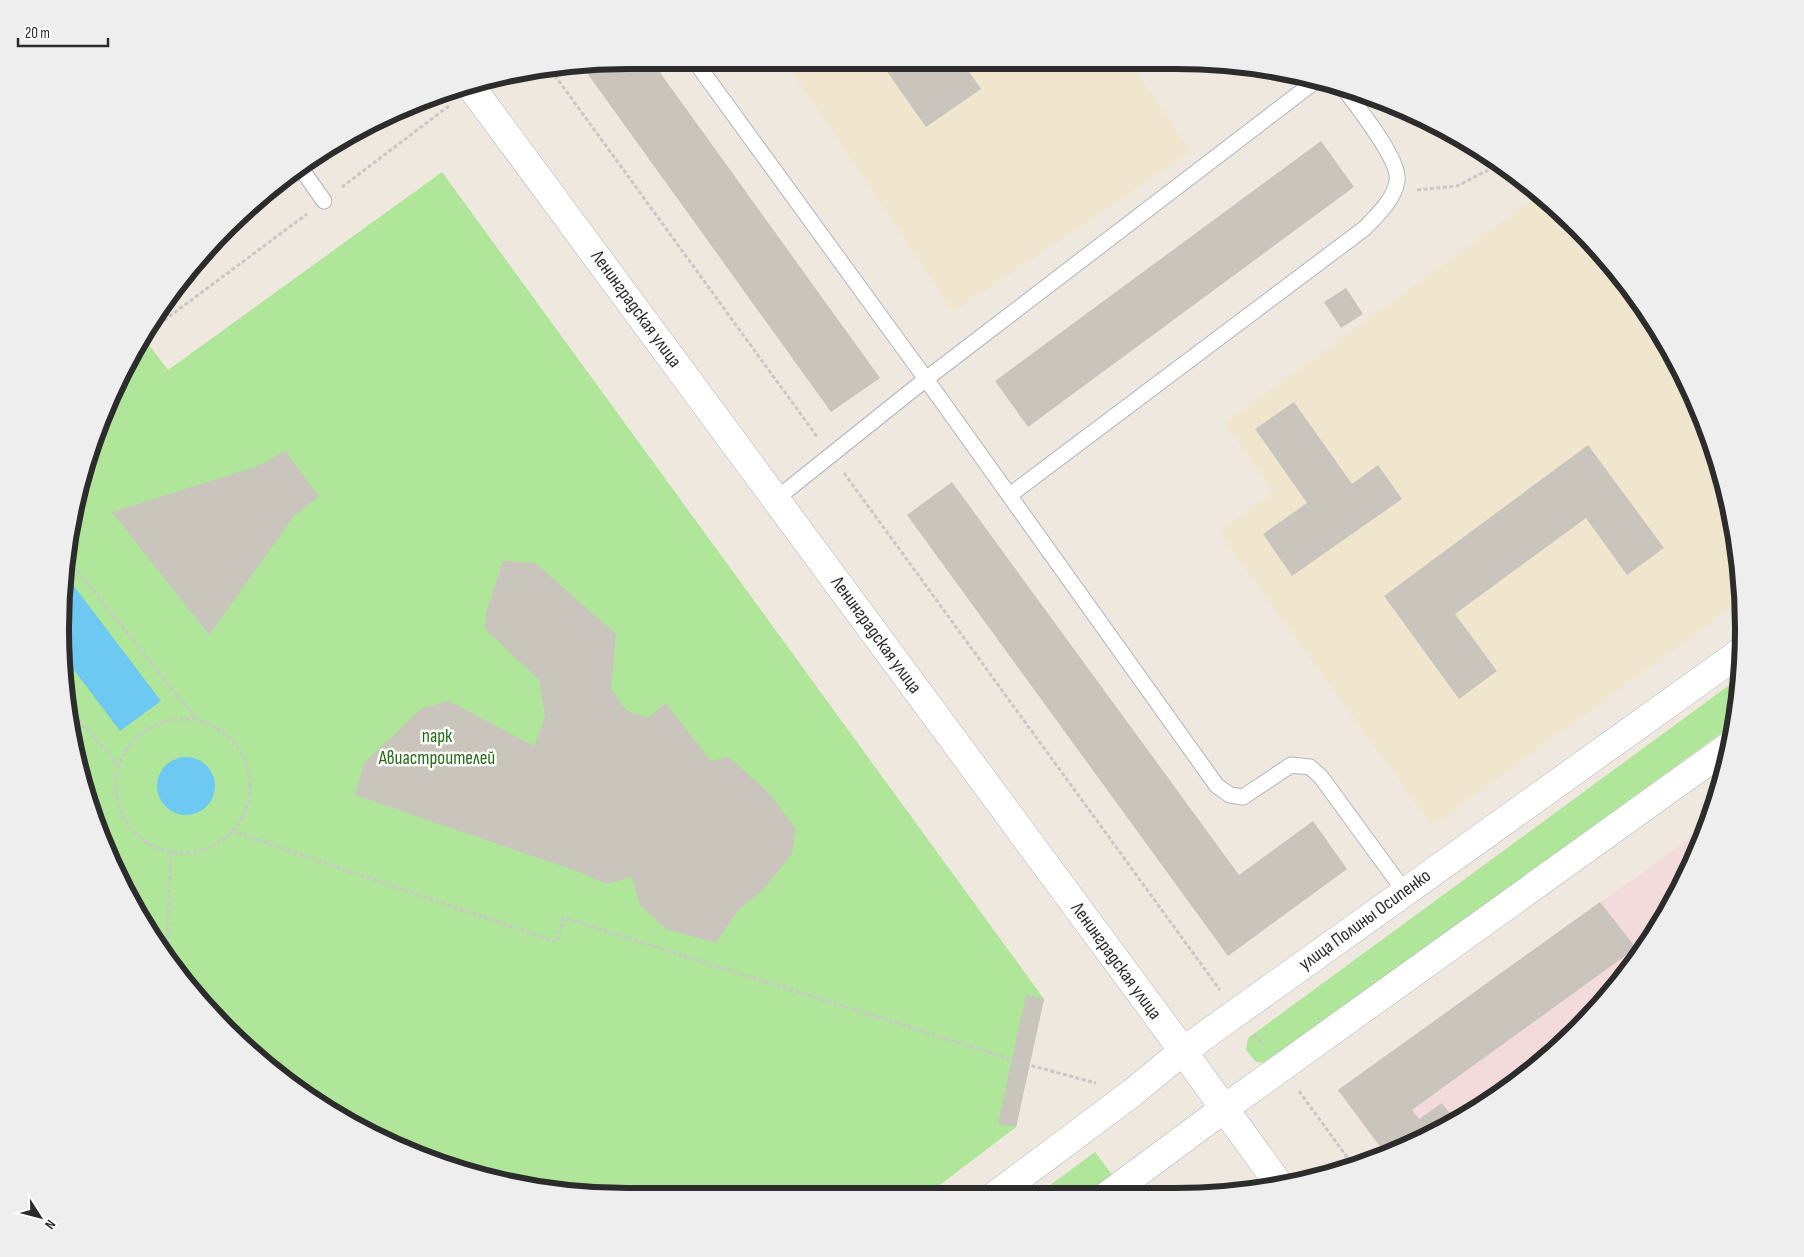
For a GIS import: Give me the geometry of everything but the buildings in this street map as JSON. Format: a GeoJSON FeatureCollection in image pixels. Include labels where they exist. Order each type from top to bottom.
{"type":"FeatureCollection","features":[{"type":"Feature","properties":{"kind":"street","name":"Ленинградская улица"},"geometry":{"type":"LineString","coordinates":[[480,89],[776,499],[1275,1179]]}},
{"type":"Feature","properties":{"kind":"street","name":"улица Полины Осипенко"},"geometry":{"type":"LineString","coordinates":[[1005,1188],[1132,1093],[1183,1051],[1734,657]]}},
{"type":"Feature","properties":{"kind":"street"},"geometry":{"type":"LineString","coordinates":[[1117,1188],[1225,1108],[1721,752]]}},
{"type":"Feature","properties":{"kind":"lane"},"geometry":{"type":"LineString","coordinates":[[701,69],[1010,495],[1217,786],[1230,795],[1243,797],[1291,765],[1310,767],[1321,777],[1405,892]]}},
{"type":"Feature","properties":{"kind":"lane"},"geometry":{"type":"LineString","coordinates":[[776,499],[926,379],[1309,86]]}},
{"type":"Feature","properties":{"kind":"lane"},"geometry":{"type":"LineString","coordinates":[[1010,495],[1365,228],[1388,202],[1398,180],[1390,154],[1349,96]]}},
{"type":"Feature","properties":{"kind":"lane"},"geometry":{"type":"LineString","coordinates":[[304,173],[324,201]]}},
{"type":"Feature","properties":{"kind":"path"},"geometry":{"type":"LineString","coordinates":[[554,74],[1236,1013],[1282,1068],[1350,1161]]}},
{"type":"Feature","properties":{"kind":"path"},"geometry":{"type":"LineString","coordinates":[[1394,190],[1424,191],[1457,186],[1493,168]]}},
{"type":"Feature","properties":{"kind":"path"},"geometry":{"type":"LineString","coordinates":[[73,565],[197,720]]}},
{"type":"Feature","properties":{"kind":"path"},"geometry":{"type":"LineString","coordinates":[[77,717],[118,766]]}},
{"type":"Feature","properties":{"kind":"path"},"geometry":{"type":"LineString","coordinates":[[177,719],[197,720],[213,725],[227,735],[238,747],[248,768],[250,790],[245,812],[232,831],[215,845],[194,852],[171,852],[150,845],[133,831],[121,812],[116,797],[118,766],[127,748],[141,733],[149,728],[158,723],[177,719]]}},
{"type":"Feature","properties":{"kind":"path"},"geometry":{"type":"LineString","coordinates":[[232,831],[556,942],[564,918],[1029,1065],[1132,1093]]}},
{"type":"Feature","properties":{"kind":"path"},"geometry":{"type":"LineString","coordinates":[[167,945],[171,852]]}},
{"type":"Feature","properties":{"kind":"shaded area"},"geometry":{"type":"Polygon","coordinates":[[[790,69],[1135,69],[1191,152],[953,312],[790,69]]]}},
{"type":"Feature","properties":{"kind":"shaded area"},"geometry":{"type":"Polygon","coordinates":[[[1534,199],[1595,258],[1653,338],[1678,381],[1706,449],[1716,484],[1730,555],[1734,606],[1432,826],[1219,532],[1274,492],[1225,423],[1534,199]]]}},
{"type":"Feature","properties":{"kind":"shaded area"},"geometry":{"type":"Polygon","coordinates":[[[1697,833],[1678,876],[1660,908],[1620,969],[1571,1024],[1516,1073],[1455,1113],[1423,1131],[1381,1150],[1338,1090],[1697,833]]]}},
{"type":"Feature","properties":{"kind":"green space","name":"парк Авиастроителей"},"geometry":{"type":"Polygon","coordinates":[[[442,172],[1044,999],[1016,1127],[936,1188],[592,1187],[519,1177],[484,1169],[414,1146],[381,1131],[318,1094],[259,1049],[208,998],[184,969],[163,939],[126,876],[98,808],[80,738],[74,702],[70,665],[70,592],[80,519],[88,484],[111,414],[126,381],[148,343],[168,370],[442,172]]]}},
{"type":"Feature","properties":{"kind":"green space"},"geometry":{"type":"Polygon","coordinates":[[[1732,683],[1725,730],[1268,1063],[1256,1062],[1246,1050],[1248,1038],[1732,683]]]}},
{"type":"Feature","properties":{"kind":"green space"},"geometry":{"type":"Polygon","coordinates":[[[1095,1152],[1113,1176],[1097,1188],[1046,1188],[1095,1152]]]}},
{"type":"Feature","properties":{"kind":"water"},"geometry":{"type":"Polygon","coordinates":[[[71,582],[161,701],[120,731],[70,665],[71,582]]]}},
{"type":"Feature","properties":{"kind":"water"},"geometry":{"type":"Polygon","coordinates":[[[186,757],[202,762],[210,770],[215,786],[210,802],[202,810],[186,815],[170,810],[162,802],[157,786],[162,770],[170,762],[186,757]]]}}]}
